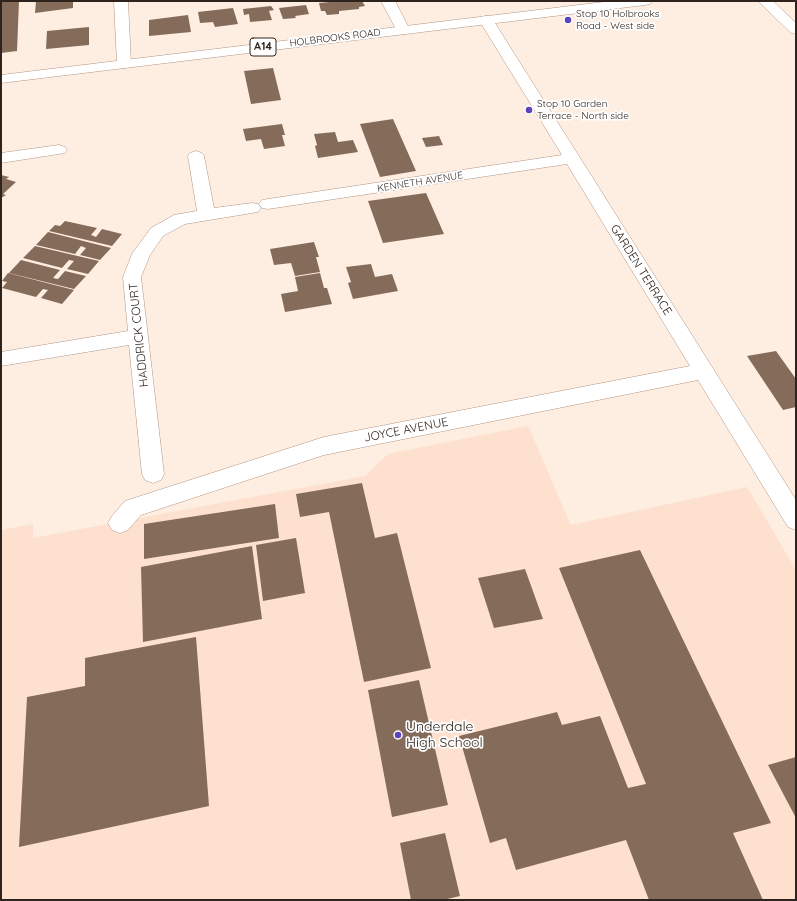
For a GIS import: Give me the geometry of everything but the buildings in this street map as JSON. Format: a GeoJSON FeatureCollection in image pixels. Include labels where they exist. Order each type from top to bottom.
{"type":"FeatureCollection","features":[{"type":"Feature","properties":{"kind":"street"},"geometry":{"type":"LineString","coordinates":[[121,1],[124,64]]}},
{"type":"Feature","properties":{"kind":"street"},"geometry":{"type":"LineString","coordinates":[[388,1],[403,30]]}},
{"type":"Feature","properties":{"kind":"street","name":"HOLBROOKS ROAD"},"geometry":{"type":"LineString","coordinates":[[1,79],[645,1]]}},
{"type":"Feature","properties":{"kind":"street"},"geometry":{"type":"LineString","coordinates":[[765,1],[796,30]]}},
{"type":"Feature","properties":{"kind":"street","name":"GARDEN TERRACE"},"geometry":{"type":"LineString","coordinates":[[486,20],[796,520]]}},
{"type":"Feature","properties":{"kind":"street"},"geometry":{"type":"LineString","coordinates":[[1,158],[59,150]]}},
{"type":"Feature","properties":{"kind":"street"},"geometry":{"type":"LineString","coordinates":[[196,156],[206,215]]}},
{"type":"Feature","properties":{"kind":"street","name":"KENNETH AVENUE"},"geometry":{"type":"LineString","coordinates":[[260,206],[571,159]]}},
{"type":"Feature","properties":{"kind":"street","name":"HADDRICK COURT"},"geometry":{"type":"LineString","coordinates":[[153,474],[132,277],[141,254],[157,232],[180,219],[260,206]]}},
{"type":"Feature","properties":{"kind":"street"},"geometry":{"type":"LineString","coordinates":[[1,359],[139,336]]}},
{"type":"Feature","properties":{"kind":"street","name":"JOYCE AVENUE"},"geometry":{"type":"LineString","coordinates":[[120,523],[133,508],[324,446],[704,371]]}},
{"type":"Feature","properties":{"kind":"shaded area","name":"Underdale High School"},"geometry":{"type":"Polygon","coordinates":[[[528,426],[571,525],[747,487],[796,570],[796,900],[1,900],[1,530],[33,524],[33,538],[365,476],[388,454],[528,426]]]}},
{"type":"Feature","properties":{"kind":"place","name":"Stop 10 Holbrooks Road - West side"},"geometry":{"type":"Point","coordinates":[568,20]}},
{"type":"Feature","properties":{"kind":"place","name":"Stop 10 Garden Terrace - North side"},"geometry":{"type":"Point","coordinates":[529,110]}},
{"type":"Feature","properties":{"kind":"place","name":"Underdale High School"},"geometry":{"type":"Point","coordinates":[398,735]}}]}
